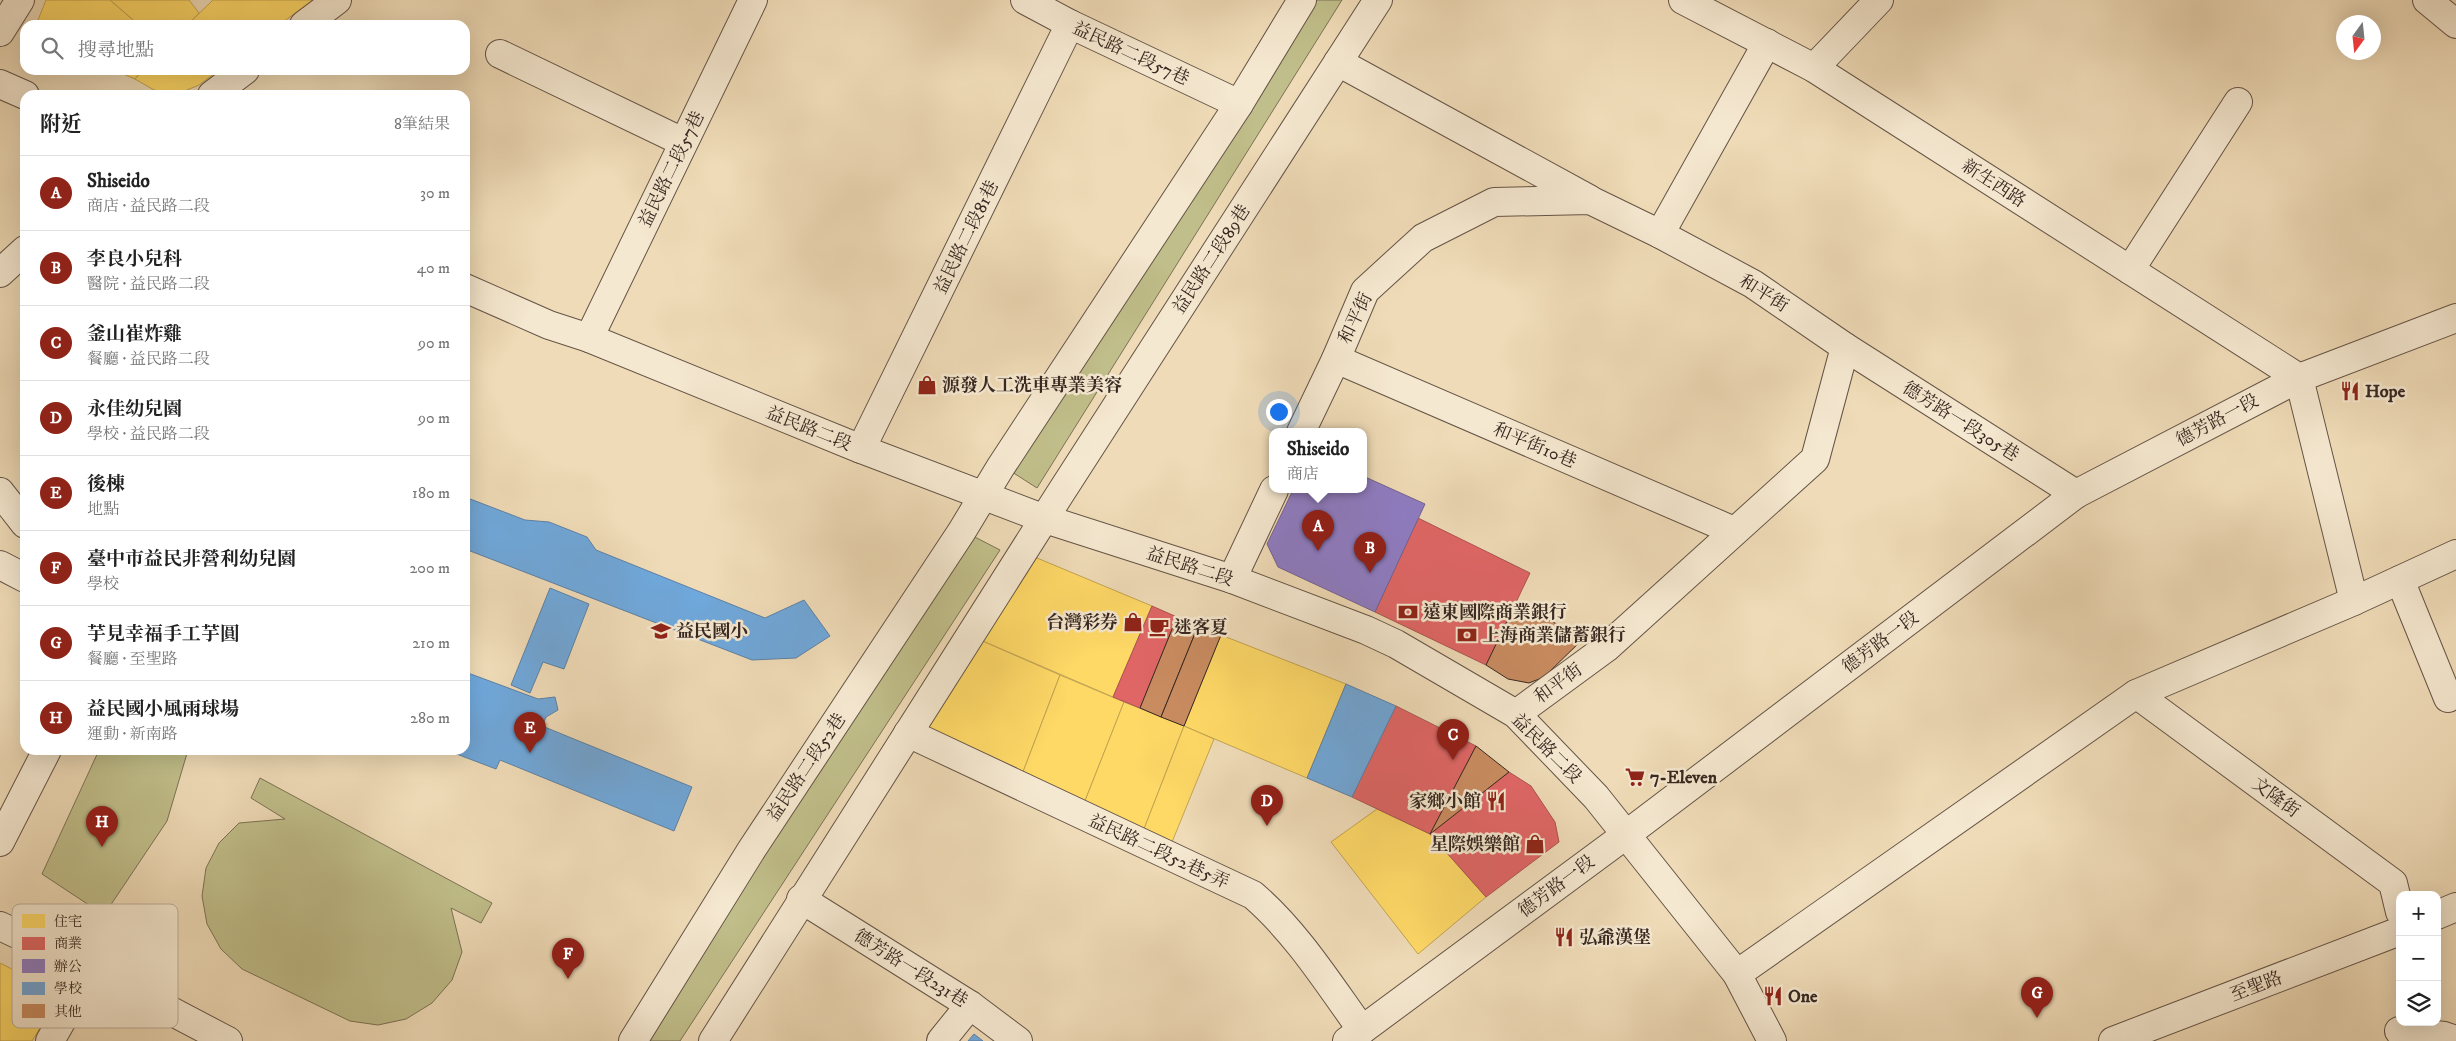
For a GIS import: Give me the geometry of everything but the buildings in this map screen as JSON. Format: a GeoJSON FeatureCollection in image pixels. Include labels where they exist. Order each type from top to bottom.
{"type":"FeatureCollection","features":[{"type":"Feature","properties":{"kind":"street"},"geometry":{"type":"LineString","coordinates":[[0,32],[20,0]]}},
{"type":"Feature","properties":{"kind":"street"},"geometry":{"type":"LineString","coordinates":[[311,20],[337,0]]}},
{"type":"Feature","properties":{"kind":"street","name":"益民路二段57巷"},"geometry":{"type":"LineString","coordinates":[[589,338],[753,0]]}},
{"type":"Feature","properties":{"kind":"street","name":"益民路二段57巷"},"geometry":{"type":"LineString","coordinates":[[1025,0],[1070,24],[1239,104]]}},
{"type":"Feature","properties":{"kind":"street"},"geometry":{"type":"LineString","coordinates":[[983,494],[1239,104],[1302,0]]}},
{"type":"Feature","properties":{"kind":"street","name":"益民路二段89巷"},"geometry":{"type":"LineString","coordinates":[[1045,519],[1378,0]]}},
{"type":"Feature","properties":{"kind":"street","name":"新生西路"},"geometry":{"type":"LineString","coordinates":[[1683,0],[1814,68],[2298,378]]}},
{"type":"Feature","properties":{"kind":"street"},"geometry":{"type":"LineString","coordinates":[[1814,68],[1879,0]]}},
{"type":"Feature","properties":{"kind":"street"},"geometry":{"type":"LineString","coordinates":[[2427,0],[2456,24]]}},
{"type":"Feature","properties":{"kind":"street","name":"益民路二段81巷"},"geometry":{"type":"LineString","coordinates":[[861,449],[1070,24]]}},
{"type":"Feature","properties":{"kind":"street"},"geometry":{"type":"LineString","coordinates":[[1660,234],[1767,43]]}},
{"type":"Feature","properties":{"kind":"street"},"geometry":{"type":"LineString","coordinates":[[500,54],[683,142]]}},
{"type":"Feature","properties":{"kind":"street"},"geometry":{"type":"LineString","coordinates":[[1338,62],[1590,200]]}},
{"type":"Feature","properties":{"kind":"street"},"geometry":{"type":"LineString","coordinates":[[219,90],[238,75]]}},
{"type":"Feature","properties":{"kind":"street"},"geometry":{"type":"LineString","coordinates":[[0,84],[20,93]]}},
{"type":"Feature","properties":{"kind":"street"},"geometry":{"type":"LineString","coordinates":[[2130,270],[2238,102]]}},
{"type":"Feature","properties":{"kind":"street","name":"和平街"},"geometry":{"type":"LineString","coordinates":[[1303,428],[1336,360],[1365,291],[1423,238],[1494,202],[1590,200],[1660,234],[1753,284],[1845,347],[1815,459],[1606,648],[1516,714]]}},
{"type":"Feature","properties":{"kind":"street","name":"益民路二段"},"geometry":{"type":"LineString","coordinates":[[470,290],[549,325],[589,338],[861,449],[1045,519],[1232,579],[1396,644],[1516,714],[1596,797],[1737,974],[1772,1041]]}},
{"type":"Feature","properties":{"kind":"street","name":"德芳路一段"},"geometry":{"type":"LineString","coordinates":[[1355,1035],[1627,834],[2076,494],[2298,378],[2456,318]]}},
{"type":"Feature","properties":{"kind":"street","name":"德芳路一段305巷"},"geometry":{"type":"LineString","coordinates":[[1845,347],[2076,494]]}},
{"type":"Feature","properties":{"kind":"street","name":"和平街10巷"},"geometry":{"type":"LineString","coordinates":[[1336,360],[1734,531]]}},
{"type":"Feature","properties":{"kind":"street"},"geometry":{"type":"LineString","coordinates":[[2298,378],[2354,601]]}},
{"type":"Feature","properties":{"kind":"street"},"geometry":{"type":"LineString","coordinates":[[0,492],[20,518]]}},
{"type":"Feature","properties":{"kind":"street"},"geometry":{"type":"LineString","coordinates":[[1232,579],[1273,493]]}},
{"type":"Feature","properties":{"kind":"street","name":"益民路二段52巷"},"geometry":{"type":"LineString","coordinates":[[633,1041],[752,849],[962,531],[983,494]]}},
{"type":"Feature","properties":{"kind":"street"},"geometry":{"type":"LineString","coordinates":[[713,1041],[801,899],[1045,519]]}},
{"type":"Feature","properties":{"kind":"street"},"geometry":{"type":"LineString","coordinates":[[1737,974],[2136,694],[2354,601],[2456,554]]}},
{"type":"Feature","properties":{"kind":"street"},"geometry":{"type":"LineString","coordinates":[[0,565],[20,575]]}},
{"type":"Feature","properties":{"kind":"street"},"geometry":{"type":"LineString","coordinates":[[2400,580],[2448,698]]}},
{"type":"Feature","properties":{"kind":"street","name":"文隆街"},"geometry":{"type":"LineString","coordinates":[[2136,694],[2393,883],[2396,895]]}},
{"type":"Feature","properties":{"kind":"street","name":"益民路二段52巷5弄"},"geometry":{"type":"LineString","coordinates":[[908,733],[1253,895],[1276,914],[1293,935],[1355,1035]]}},
{"type":"Feature","properties":{"kind":"street"},"geometry":{"type":"LineString","coordinates":[[0,842],[44,755]]}},
{"type":"Feature","properties":{"kind":"street","name":"德芳路一段231巷"},"geometry":{"type":"LineString","coordinates":[[801,899],[970,1005],[1018,1041]]}},
{"type":"Feature","properties":{"kind":"street"},"geometry":{"type":"LineString","coordinates":[[2441,913],[2456,907]]}},
{"type":"Feature","properties":{"kind":"street"},"geometry":{"type":"LineString","coordinates":[[0,926],[12,932]]}},
{"type":"Feature","properties":{"kind":"street","name":"至聖路"},"geometry":{"type":"LineString","coordinates":[[2113,1041],[2396,933]]}},
{"type":"Feature","properties":{"kind":"street"},"geometry":{"type":"LineString","coordinates":[[941,1041],[970,1005]]}},
{"type":"Feature","properties":{"kind":"street"},"geometry":{"type":"LineString","coordinates":[[178,1015],[228,1041]]}},
{"type":"Feature","properties":{"kind":"street"},"geometry":{"type":"LineString","coordinates":[[50,1041],[57,1028]]}},
{"type":"Feature","properties":{"kind":"street"},"geometry":{"type":"LineString","coordinates":[[2399,1029],[2444,1036],[2456,1040]]}},
{"type":"Feature","properties":{"kind":"shaded area"},"geometry":{"type":"Polygon","coordinates":[[[1304,0],[1342,0],[1037,488],[1012,472],[1304,0]]]}},
{"type":"Feature","properties":{"kind":"shaded area"},"geometry":{"type":"Polygon","coordinates":[[[969,534],[1000,550],[680,1041],[641,1041],[969,534]]]}},
{"type":"Feature","properties":{"kind":"shaded area"},"geometry":{"type":"Polygon","coordinates":[[[97,755],[187,755],[167,821],[111,904],[87,904],[42,874],[97,755]]]}},
{"type":"Feature","properties":{"kind":"shaded area"},"geometry":{"type":"Polygon","coordinates":[[[260,778],[492,903],[481,923],[451,908],[462,952],[452,980],[432,1003],[406,1019],[378,1025],[350,1021],[242,969],[221,949],[207,924],[202,896],[206,868],[219,843],[239,823],[285,819],[251,798],[260,778]]]}},
{"type":"Feature","properties":{"kind":"place","name":"源發人工洗車專業美容"},"geometry":{"type":"Point","coordinates":[927,385]}},
{"type":"Feature","properties":{"kind":"place","name":"Hope"},"geometry":{"type":"Point","coordinates":[2350,391]}},
{"type":"Feature","properties":{"kind":"place","name":"Shiseido"},"geometry":{"type":"Point","coordinates":[1318,551]}},
{"type":"Feature","properties":{"kind":"place","name":"李良小兒科"},"geometry":{"type":"Point","coordinates":[1370,573]}},
{"type":"Feature","properties":{"kind":"place","name":"遠東國際商業銀行"},"geometry":{"type":"Point","coordinates":[1408,612]}},
{"type":"Feature","properties":{"kind":"place","name":"台灣彩券"},"geometry":{"type":"Point","coordinates":[1133,622]}},
{"type":"Feature","properties":{"kind":"place","name":"迷客夏"},"geometry":{"type":"Point","coordinates":[1159,627]}},
{"type":"Feature","properties":{"kind":"place","name":"益民國小"},"geometry":{"type":"Point","coordinates":[661,631]}},
{"type":"Feature","properties":{"kind":"place","name":"上海商業儲蓄銀行"},"geometry":{"type":"Point","coordinates":[1467,635]}},
{"type":"Feature","properties":{"kind":"place","name":"後棟"},"geometry":{"type":"Point","coordinates":[530,753]}},
{"type":"Feature","properties":{"kind":"place","name":"釜山崔炸雞"},"geometry":{"type":"Point","coordinates":[1453,760]}},
{"type":"Feature","properties":{"kind":"place","name":"7-Eleven"},"geometry":{"type":"Point","coordinates":[1635,777]}},
{"type":"Feature","properties":{"kind":"place","name":"家鄉小館"},"geometry":{"type":"Point","coordinates":[1496,801]}},
{"type":"Feature","properties":{"kind":"place","name":"永佳幼兒園"},"geometry":{"type":"Point","coordinates":[1267,826]}},
{"type":"Feature","properties":{"kind":"place","name":"星際娛樂館"},"geometry":{"type":"Point","coordinates":[1535,844]}},
{"type":"Feature","properties":{"kind":"place","name":"益民國小風雨球場"},"geometry":{"type":"Point","coordinates":[102,847]}},
{"type":"Feature","properties":{"kind":"place","name":"弘爺漢堡"},"geometry":{"type":"Point","coordinates":[1564,937]}},
{"type":"Feature","properties":{"kind":"place","name":"臺中市益民非營利幼兒園"},"geometry":{"type":"Point","coordinates":[568,979]}},
{"type":"Feature","properties":{"kind":"place","name":"One"},"geometry":{"type":"Point","coordinates":[1773,996]}},
{"type":"Feature","properties":{"kind":"place","name":"芋見幸福手工芋圓"},"geometry":{"type":"Point","coordinates":[2037,1018]}}]}
